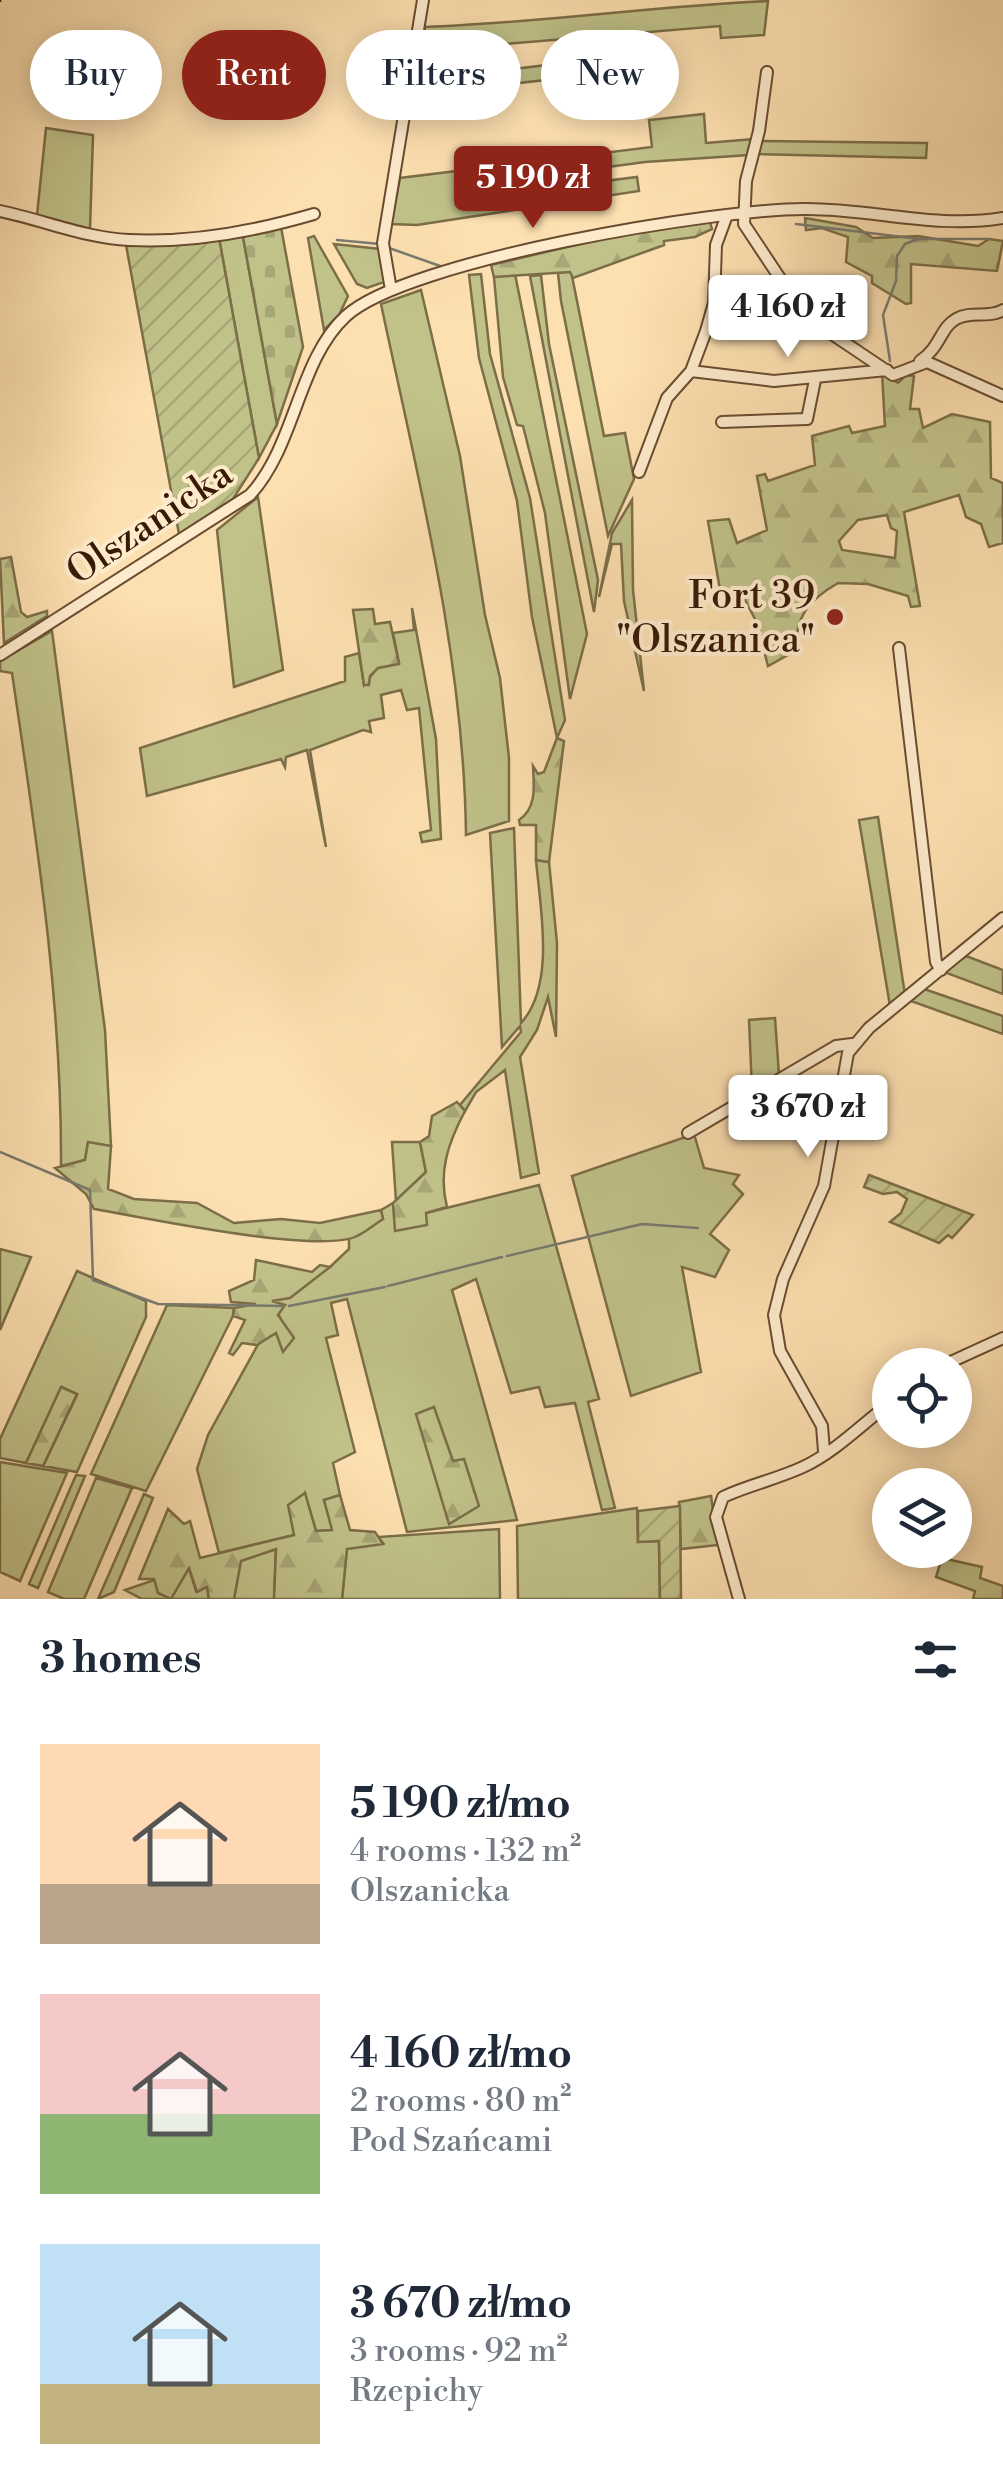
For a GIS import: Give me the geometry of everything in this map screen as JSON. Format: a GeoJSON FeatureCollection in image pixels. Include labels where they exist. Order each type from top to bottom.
{"type":"FeatureCollection","features":[{"type":"Feature","properties":{"kind":"street"},"geometry":{"type":"LineString","coordinates":[[391,290],[384,244],[422,0]]}},
{"type":"Feature","properties":{"kind":"street"},"geometry":{"type":"LineString","coordinates":[[767,72],[743,212],[750,236],[805,316],[893,374],[903,372],[937,349],[947,326],[958,318],[1003,310]]}},
{"type":"Feature","properties":{"kind":"street","name":"Olszanicka"},"geometry":{"type":"LineString","coordinates":[[0,655],[250,495],[277,456],[334,330],[356,308],[391,290],[609,233],[743,212],[829,210],[947,223],[1003,218]]}},
{"type":"Feature","properties":{"kind":"street"},"geometry":{"type":"LineString","coordinates":[[0,211],[74,232],[129,240],[221,234],[314,214]]}},
{"type":"Feature","properties":{"kind":"street"},"geometry":{"type":"LineString","coordinates":[[639,472],[667,398],[691,371],[714,303],[716,245],[727,215]]}},
{"type":"Feature","properties":{"kind":"street"},"geometry":{"type":"LineString","coordinates":[[920,361],[943,366],[1003,396]]}},
{"type":"Feature","properties":{"kind":"street"},"geometry":{"type":"LineString","coordinates":[[691,371],[815,380],[887,370]]}},
{"type":"Feature","properties":{"kind":"street"},"geometry":{"type":"LineString","coordinates":[[722,422],[807,420],[815,380]]}},
{"type":"Feature","properties":{"kind":"street"},"geometry":{"type":"LineString","coordinates":[[899,648],[915,810],[940,970]]}},
{"type":"Feature","properties":{"kind":"street"},"geometry":{"type":"LineString","coordinates":[[688,1133],[836,1046],[852,1044],[1003,918]]}},
{"type":"Feature","properties":{"kind":"street"},"geometry":{"type":"LineString","coordinates":[[824,1451],[822,1426],[780,1351],[774,1314],[782,1279],[824,1186],[852,1044]]}},
{"type":"Feature","properties":{"kind":"street"},"geometry":{"type":"LineString","coordinates":[[972,1352],[1003,1338]]}},
{"type":"Feature","properties":{"kind":"street"},"geometry":{"type":"LineString","coordinates":[[739,1599],[716,1517],[723,1497],[806,1466],[872,1418]]}},
{"type":"Feature","properties":{"kind":"green space"},"geometry":{"type":"Polygon","coordinates":[[[768,1],[764,35],[721,38],[720,26],[541,30],[541,41],[521,43],[521,30],[425,30],[425,27],[768,1]]]}},
{"type":"Feature","properties":{"kind":"green space"},"geometry":{"type":"Polygon","coordinates":[[[541,66],[541,81],[521,83],[521,68],[541,66]]]}},
{"type":"Feature","properties":{"kind":"green space"},"geometry":{"type":"Polygon","coordinates":[[[704,114],[706,143],[755,139],[749,155],[645,162],[563,173],[565,186],[637,177],[639,191],[417,225],[391,224],[400,178],[652,147],[649,120],[679,120],[679,117],[704,114]]]}},
{"type":"Feature","properties":{"kind":"green space"},"geometry":{"type":"Polygon","coordinates":[[[46,128],[93,135],[90,229],[37,215],[46,128]]]}},
{"type":"Feature","properties":{"kind":"green space"},"geometry":{"type":"Polygon","coordinates":[[[760,141],[927,143],[926,158],[755,154],[760,141]]]}},
{"type":"Feature","properties":{"kind":"green space"},"geometry":{"type":"Polygon","coordinates":[[[805,218],[856,227],[873,238],[918,236],[978,246],[989,239],[1003,241],[997,271],[911,264],[911,303],[906,304],[872,283],[872,276],[846,262],[848,237],[822,228],[806,230],[805,218]]]}},
{"type":"Feature","properties":{"kind":"green space"},"geometry":{"type":"Polygon","coordinates":[[[710,222],[712,229],[695,237],[664,241],[664,245],[573,278],[570,272],[494,277],[491,265],[613,236],[710,222]]]}},
{"type":"Feature","properties":{"kind":"green space"},"geometry":{"type":"Polygon","coordinates":[[[281,227],[303,347],[277,424],[243,237],[281,227]]]}},
{"type":"Feature","properties":{"kind":"green space"},"geometry":{"type":"Polygon","coordinates":[[[314,236],[348,296],[339,315],[324,330],[308,238],[314,236]]]}},
{"type":"Feature","properties":{"kind":"green space"},"geometry":{"type":"Polygon","coordinates":[[[243,237],[277,424],[259,458],[219,238],[243,237]]]}},
{"type":"Feature","properties":{"kind":"green space"},"geometry":{"type":"Polygon","coordinates":[[[219,238],[259,458],[233,499],[179,534],[126,245],[219,238]]]}},
{"type":"Feature","properties":{"kind":"green space"},"geometry":{"type":"Polygon","coordinates":[[[334,244],[380,249],[384,282],[367,288],[357,284],[334,244]]]}},
{"type":"Feature","properties":{"kind":"green space"},"geometry":{"type":"Polygon","coordinates":[[[571,271],[604,436],[625,433],[634,479],[608,536],[561,301],[558,273],[571,271]]]}},
{"type":"Feature","properties":{"kind":"green space"},"geometry":{"type":"Polygon","coordinates":[[[481,274],[490,354],[530,498],[565,720],[557,738],[532,617],[517,501],[479,358],[469,275],[481,274]]]}},
{"type":"Feature","properties":{"kind":"green space"},"geometry":{"type":"Polygon","coordinates":[[[515,274],[587,634],[570,699],[545,513],[523,426],[517,425],[503,377],[494,277],[515,274]]]}},
{"type":"Feature","properties":{"kind":"green space"},"geometry":{"type":"Polygon","coordinates":[[[541,275],[549,344],[598,580],[594,612],[530,276],[541,275]]]}},
{"type":"Feature","properties":{"kind":"green space"},"geometry":{"type":"Polygon","coordinates":[[[421,290],[460,456],[485,615],[500,678],[509,758],[509,821],[466,835],[448,634],[381,304],[421,290]]]}},
{"type":"Feature","properties":{"kind":"green space"},"geometry":{"type":"Polygon","coordinates":[[[882,373],[898,383],[906,375],[914,376],[910,409],[919,409],[923,428],[952,414],[990,422],[991,478],[1003,483],[1003,543],[989,547],[981,524],[966,517],[959,495],[904,512],[920,606],[911,607],[908,596],[868,584],[838,583],[806,610],[798,628],[795,651],[768,666],[757,623],[741,592],[721,595],[708,521],[729,519],[737,543],[767,530],[757,476],[765,474],[768,481],[815,465],[812,436],[849,426],[852,433],[885,426],[882,373]],[[887,515],[858,520],[839,541],[842,550],[895,558],[897,531],[891,528],[887,515]]]}},
{"type":"Feature","properties":{"kind":"green space"},"geometry":{"type":"Polygon","coordinates":[[[258,497],[283,670],[234,687],[217,530],[258,497]]]}},
{"type":"Feature","properties":{"kind":"green space"},"geometry":{"type":"Polygon","coordinates":[[[632,500],[633,590],[644,691],[624,601],[621,544],[612,544],[599,597],[612,533],[632,500]]]}},
{"type":"Feature","properties":{"kind":"green space"},"geometry":{"type":"Polygon","coordinates":[[[11,557],[21,612],[27,617],[47,611],[47,616],[4,643],[0,559],[11,557]]]}},
{"type":"Feature","properties":{"kind":"green space"},"geometry":{"type":"Polygon","coordinates":[[[412,608],[436,739],[441,839],[422,842],[420,833],[431,830],[419,708],[407,710],[401,690],[381,695],[384,718],[369,721],[371,732],[363,730],[310,750],[326,847],[307,750],[286,757],[285,767],[281,759],[147,796],[140,748],[345,681],[345,657],[359,653],[364,685],[377,668],[399,663],[393,633],[414,630],[412,608]]]}},
{"type":"Feature","properties":{"kind":"green space"},"geometry":{"type":"Polygon","coordinates":[[[373,609],[375,624],[390,622],[399,664],[378,668],[370,676],[369,685],[364,685],[353,610],[373,609]]]}},
{"type":"Feature","properties":{"kind":"green space"},"geometry":{"type":"Polygon","coordinates":[[[52,631],[105,1030],[111,1146],[88,1143],[85,1160],[61,1166],[57,1042],[46,918],[12,673],[0,671],[0,661],[52,631]]]}},
{"type":"Feature","properties":{"kind":"green space"},"geometry":{"type":"Polygon","coordinates":[[[557,738],[564,741],[549,862],[536,860],[536,825],[520,825],[519,820],[532,803],[533,766],[538,774],[544,772],[557,738]]]}},
{"type":"Feature","properties":{"kind":"green space"},"geometry":{"type":"Polygon","coordinates":[[[878,817],[905,995],[890,1006],[859,820],[878,817]]]}},
{"type":"Feature","properties":{"kind":"green space"},"geometry":{"type":"Polygon","coordinates":[[[514,828],[521,1023],[532,1007],[542,967],[536,860],[549,862],[557,943],[556,1037],[548,997],[537,1030],[520,1057],[539,1173],[521,1178],[505,1070],[476,1092],[465,1111],[460,1105],[521,1032],[520,1026],[502,1047],[490,833],[514,828]]]}},
{"type":"Feature","properties":{"kind":"green space"},"geometry":{"type":"Polygon","coordinates":[[[966,956],[1003,970],[1003,994],[944,972],[966,956]]]}},
{"type":"Feature","properties":{"kind":"green space"},"geometry":{"type":"Polygon","coordinates":[[[924,989],[1003,1016],[1003,1034],[911,1001],[924,989]]]}},
{"type":"Feature","properties":{"kind":"green space"},"geometry":{"type":"Polygon","coordinates":[[[775,1018],[779,1075],[752,1090],[749,1020],[775,1018]]]}},
{"type":"Feature","properties":{"kind":"green space"},"geometry":{"type":"Polygon","coordinates":[[[457,1102],[465,1111],[446,1158],[447,1207],[426,1213],[427,1225],[395,1231],[393,1203],[426,1172],[420,1142],[429,1136],[432,1116],[457,1102]]]}},
{"type":"Feature","properties":{"kind":"green space"},"geometry":{"type":"Polygon","coordinates":[[[694,1134],[704,1168],[739,1175],[733,1184],[743,1194],[710,1234],[729,1250],[715,1277],[682,1267],[701,1372],[631,1396],[572,1176],[694,1134]]]}},
{"type":"Feature","properties":{"kind":"green space"},"geometry":{"type":"Polygon","coordinates":[[[88,1142],[111,1146],[108,1189],[134,1199],[197,1203],[234,1223],[281,1219],[320,1223],[381,1210],[383,1219],[357,1236],[307,1241],[230,1233],[94,1209],[86,1194],[55,1168],[85,1160],[88,1142]]]}},
{"type":"Feature","properties":{"kind":"green space"},"geometry":{"type":"Polygon","coordinates":[[[392,1142],[420,1142],[426,1172],[396,1201],[392,1142]]]}},
{"type":"Feature","properties":{"kind":"green space"},"geometry":{"type":"Polygon","coordinates":[[[869,1175],[973,1215],[952,1238],[948,1235],[939,1243],[890,1222],[901,1213],[907,1199],[897,1192],[883,1194],[864,1187],[869,1175]]]}},
{"type":"Feature","properties":{"kind":"green space"},"geometry":{"type":"Polygon","coordinates":[[[539,1185],[599,1399],[588,1402],[615,1508],[602,1510],[575,1403],[545,1407],[539,1387],[511,1393],[476,1279],[452,1290],[517,1520],[407,1532],[347,1299],[331,1303],[338,1335],[326,1338],[355,1452],[333,1463],[340,1495],[324,1500],[333,1530],[316,1531],[305,1494],[294,1535],[219,1553],[197,1469],[208,1435],[261,1339],[277,1333],[283,1351],[282,1322],[272,1301],[330,1267],[349,1249],[349,1238],[383,1219],[381,1210],[393,1203],[396,1230],[426,1213],[539,1185]]]}},
{"type":"Feature","properties":{"kind":"green space"},"geometry":{"type":"Polygon","coordinates":[[[0,1249],[31,1257],[0,1330],[0,1249]]]}},
{"type":"Feature","properties":{"kind":"green space"},"geometry":{"type":"Polygon","coordinates":[[[256,1260],[312,1272],[320,1265],[330,1267],[290,1298],[272,1301],[285,1305],[278,1315],[294,1338],[283,1352],[276,1333],[257,1345],[242,1343],[233,1355],[229,1353],[245,1320],[233,1316],[234,1308],[256,1304],[231,1302],[229,1291],[254,1280],[256,1260]]]}},
{"type":"Feature","properties":{"kind":"green space"},"geometry":{"type":"Polygon","coordinates":[[[77,1271],[146,1301],[146,1317],[77,1472],[43,1466],[77,1395],[62,1387],[26,1463],[0,1458],[0,1439],[77,1271]]]}},
{"type":"Feature","properties":{"kind":"green space"},"geometry":{"type":"Polygon","coordinates":[[[167,1305],[234,1308],[146,1491],[91,1474],[167,1305]]]}},
{"type":"Feature","properties":{"kind":"green space"},"geometry":{"type":"Polygon","coordinates":[[[61,1387],[77,1394],[43,1466],[26,1463],[61,1387]]]}},
{"type":"Feature","properties":{"kind":"green space"},"geometry":{"type":"Polygon","coordinates":[[[434,1407],[453,1461],[464,1459],[479,1506],[449,1524],[416,1414],[434,1407]]]}},
{"type":"Feature","properties":{"kind":"green space"},"geometry":{"type":"Polygon","coordinates":[[[0,1462],[67,1473],[20,1581],[0,1572],[0,1462]]]}},
{"type":"Feature","properties":{"kind":"green space"},"geometry":{"type":"Polygon","coordinates":[[[76,1475],[85,1476],[38,1588],[29,1584],[76,1475]]]}},
{"type":"Feature","properties":{"kind":"green space"},"geometry":{"type":"Polygon","coordinates":[[[96,1478],[132,1488],[84,1599],[64,1599],[48,1592],[96,1478]]]}},
{"type":"Feature","properties":{"kind":"green space"},"geometry":{"type":"Polygon","coordinates":[[[305,1493],[316,1531],[332,1530],[324,1500],[340,1495],[350,1530],[375,1532],[383,1544],[347,1549],[342,1599],[274,1599],[276,1549],[241,1561],[234,1599],[209,1599],[207,1587],[197,1592],[189,1568],[171,1599],[158,1593],[154,1579],[139,1579],[168,1509],[184,1524],[190,1521],[200,1558],[294,1535],[288,1505],[305,1493]]]}},
{"type":"Feature","properties":{"kind":"green space"},"geometry":{"type":"Polygon","coordinates":[[[144,1494],[153,1498],[114,1592],[98,1599],[144,1494]]]}},
{"type":"Feature","properties":{"kind":"green space"},"geometry":{"type":"Polygon","coordinates":[[[711,1496],[718,1545],[681,1549],[679,1502],[711,1496]]]}},
{"type":"Feature","properties":{"kind":"green space"},"geometry":{"type":"Polygon","coordinates":[[[680,1506],[681,1599],[660,1599],[659,1541],[638,1542],[638,1511],[680,1506]]]}},
{"type":"Feature","properties":{"kind":"green space"},"geometry":{"type":"Polygon","coordinates":[[[637,1508],[638,1542],[659,1541],[660,1599],[518,1599],[517,1526],[637,1508]]]}},
{"type":"Feature","properties":{"kind":"green space"},"geometry":{"type":"Polygon","coordinates":[[[499,1529],[500,1599],[342,1599],[347,1548],[383,1543],[378,1537],[499,1529]]]}},
{"type":"Feature","properties":{"kind":"green space"},"geometry":{"type":"Polygon","coordinates":[[[276,1549],[274,1599],[234,1599],[240,1561],[276,1549]]]}},
{"type":"Feature","properties":{"kind":"green space"},"geometry":{"type":"Polygon","coordinates":[[[982,1567],[980,1578],[1003,1586],[1003,1599],[973,1599],[975,1591],[936,1577],[939,1568],[982,1567]]]}},
{"type":"Feature","properties":{"kind":"green space"},"geometry":{"type":"Polygon","coordinates":[[[189,1568],[196,1591],[207,1587],[209,1599],[142,1599],[125,1590],[189,1568]]]}},
{"type":"Feature","properties":{"kind":"waterway"},"geometry":{"type":"LineString","coordinates":[[796,224],[919,239],[989,239]]}},
{"type":"Feature","properties":{"kind":"waterway"},"geometry":{"type":"LineString","coordinates":[[890,361],[883,315],[896,281],[897,256],[905,244],[918,239]]}},
{"type":"Feature","properties":{"kind":"waterway"},"geometry":{"type":"LineString","coordinates":[[337,240],[380,244]]}},
{"type":"Feature","properties":{"kind":"waterway"},"geometry":{"type":"LineString","coordinates":[[389,248],[443,267]]}},
{"type":"Feature","properties":{"kind":"waterway"},"geometry":{"type":"LineString","coordinates":[[0,1152],[90,1190],[93,1280],[158,1304],[283,1306]]}},
{"type":"Feature","properties":{"kind":"waterway"},"geometry":{"type":"LineString","coordinates":[[507,1256],[642,1224],[698,1228]]}},
{"type":"Feature","properties":{"kind":"waterway"},"geometry":{"type":"LineString","coordinates":[[388,1286],[502,1257]]}},
{"type":"Feature","properties":{"kind":"waterway"},"geometry":{"type":"LineString","coordinates":[[289,1306],[385,1287]]}},
{"type":"Feature","properties":{"kind":"place","name":"Fort 39 \"Olszanica\""},"geometry":{"type":"Point","coordinates":[835,617]}}]}
